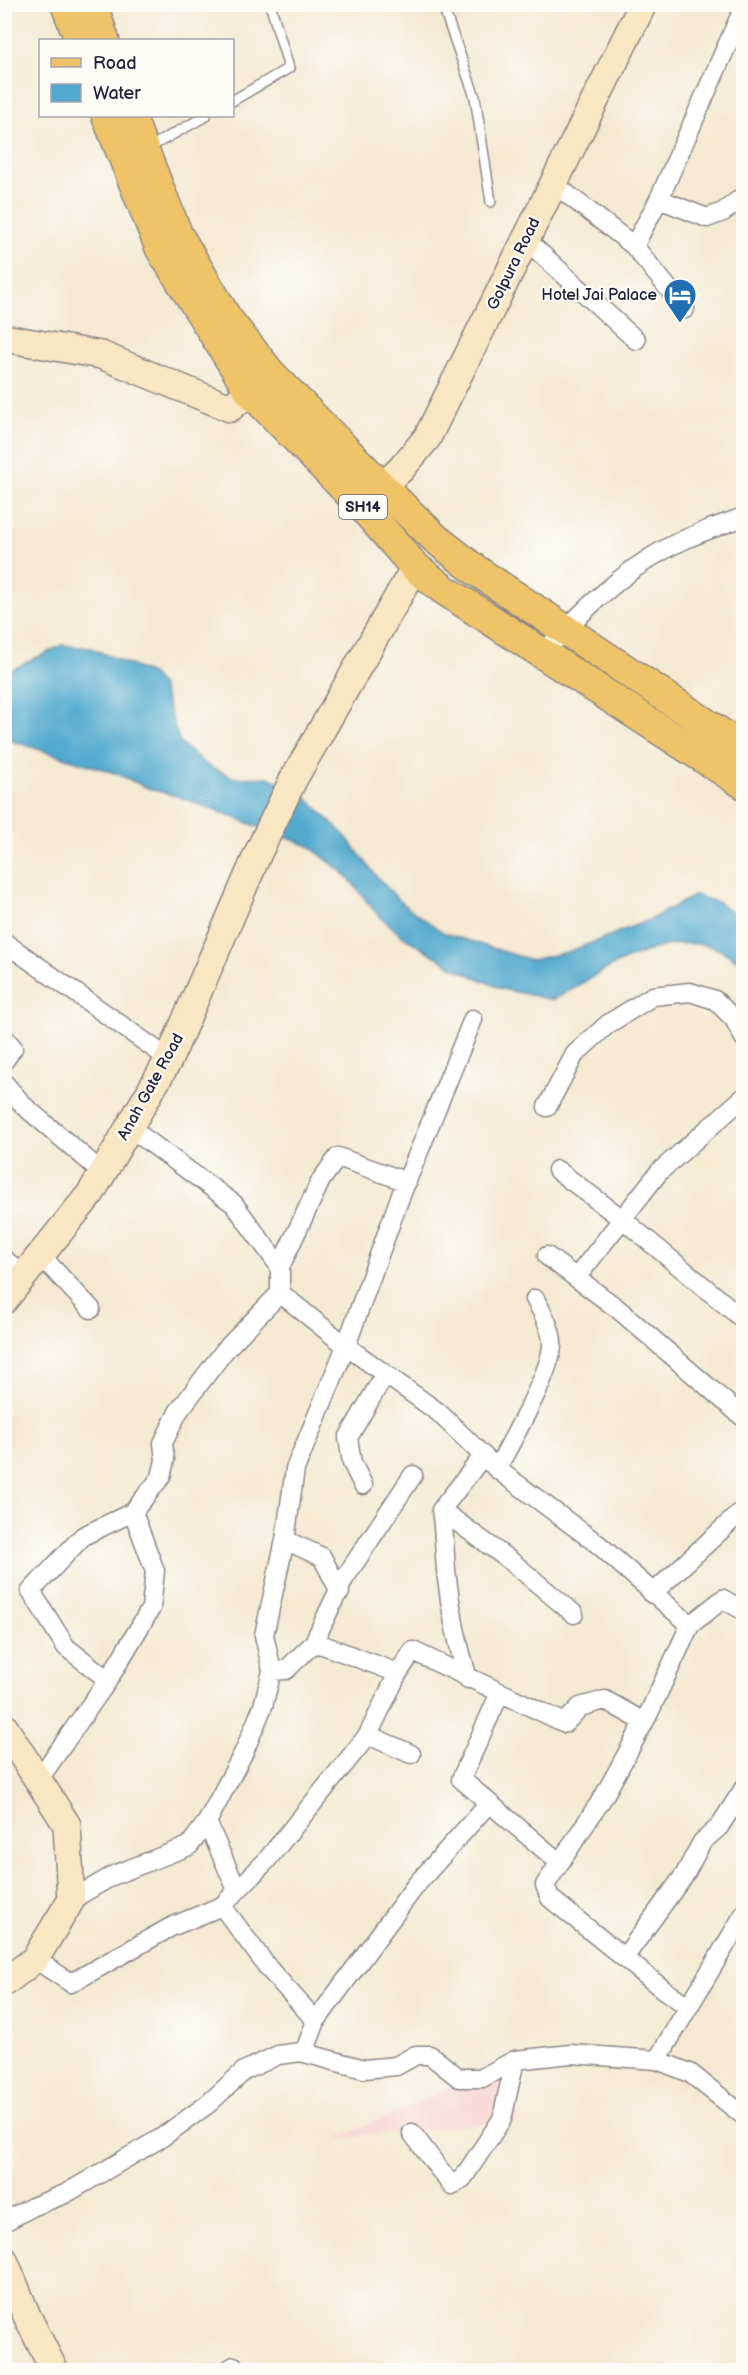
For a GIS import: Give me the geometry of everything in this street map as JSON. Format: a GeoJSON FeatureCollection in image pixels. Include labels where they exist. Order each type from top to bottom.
{"type":"FeatureCollection","features":[{"type":"Feature","properties":{"kind":"main road"},"geometry":{"type":"LineString","coordinates":[[66,4],[80,39]]}},
{"type":"Feature","properties":{"kind":"main road"},"geometry":{"type":"LineString","coordinates":[[92,4],[104,39]]}},
{"type":"Feature","properties":{"kind":"main road","name":"SH14"},"geometry":{"type":"LineString","coordinates":[[107,117],[160,249],[260,382],[372,496],[412,515],[474,569],[744,749]]}},
{"type":"Feature","properties":{"kind":"main road","name":"SH14"},"geometry":{"type":"LineString","coordinates":[[130,117],[177,234],[228,319],[260,382]]}},
{"type":"Feature","properties":{"kind":"main road","name":"SH14"},"geometry":{"type":"LineString","coordinates":[[372,496],[389,538],[419,570],[744,784]]}},
{"type":"Feature","properties":{"kind":"main road"},"geometry":{"type":"LineString","coordinates":[[389,538],[385,529],[390,515],[398,511],[412,515]]}},
{"type":"Feature","properties":{"kind":"main road"},"geometry":{"type":"LineString","coordinates":[[419,570],[438,576],[447,570],[451,560],[444,545]]}},
{"type":"Feature","properties":{"kind":"street","name":"Golpura Road"},"geometry":{"type":"LineString","coordinates":[[372,496],[427,438],[643,4]]}},
{"type":"Feature","properties":{"kind":"street"},"geometry":{"type":"LineString","coordinates":[[634,246],[659,199],[744,7]]}},
{"type":"Feature","properties":{"kind":"street"},"geometry":{"type":"LineString","coordinates":[[554,184],[634,246],[685,309]]}},
{"type":"Feature","properties":{"kind":"street"},"geometry":{"type":"LineString","coordinates":[[659,199],[707,218],[723,212],[744,196]]}},
{"type":"Feature","properties":{"kind":"street"},"geometry":{"type":"LineString","coordinates":[[526,240],[636,340]]}},
{"type":"Feature","properties":{"kind":"street"},"geometry":{"type":"LineString","coordinates":[[4,338],[100,355],[230,408],[260,382]]}},
{"type":"Feature","properties":{"kind":"street"},"geometry":{"type":"LineString","coordinates":[[544,652],[602,595],[665,549],[744,517]]}},
{"type":"Feature","properties":{"kind":"street","name":"Anah Gate Road"},"geometry":{"type":"LineString","coordinates":[[4,1300],[23,1263],[91,1193],[170,1059],[259,851],[293,780],[419,570]]}},
{"type":"Feature","properties":{"kind":"street"},"geometry":{"type":"LineString","coordinates":[[6,946],[170,1059]]}},
{"type":"Feature","properties":{"kind":"street"},"geometry":{"type":"LineString","coordinates":[[547,1107],[575,1054],[608,1024],[653,996],[690,992],[715,1000],[734,1019],[744,1038]]}},
{"type":"Feature","properties":{"kind":"street"},"geometry":{"type":"LineString","coordinates":[[4,1983],[35,1959],[71,1900],[114,1875],[189,1846],[207,1822],[244,1752],[263,1706],[272,1671],[264,1635],[285,1540],[295,1469],[346,1346],[407,1182],[473,1019]]}},
{"type":"Feature","properties":{"kind":"street"},"geometry":{"type":"LineString","coordinates":[[4,1036],[14,1047],[4,1061]]}},
{"type":"Feature","properties":{"kind":"street"},"geometry":{"type":"LineString","coordinates":[[4,1083],[24,1106],[103,1173]]}},
{"type":"Feature","properties":{"kind":"street"},"geometry":{"type":"LineString","coordinates":[[576,1278],[659,1172],[744,1096]]}},
{"type":"Feature","properties":{"kind":"street"},"geometry":{"type":"LineString","coordinates":[[129,1127],[234,1204],[280,1266]]}},
{"type":"Feature","properties":{"kind":"street"},"geometry":{"type":"LineString","coordinates":[[108,1680],[66,1647],[31,1591],[83,1536],[134,1512],[161,1477],[165,1460],[163,1443],[178,1412],[225,1350],[280,1293],[280,1266],[321,1180],[338,1157],[407,1182]]}},
{"type":"Feature","properties":{"kind":"street"},"geometry":{"type":"LineString","coordinates":[[557,1170],[621,1218],[744,1320]]}},
{"type":"Feature","properties":{"kind":"street"},"geometry":{"type":"LineString","coordinates":[[547,1256],[618,1309],[744,1418]]}},
{"type":"Feature","properties":{"kind":"street"},"geometry":{"type":"LineString","coordinates":[[23,1263],[91,1309]]}},
{"type":"Feature","properties":{"kind":"street"},"geometry":{"type":"LineString","coordinates":[[280,1293],[346,1346],[438,1412],[497,1469],[599,1545],[652,1594],[690,1625]]}},
{"type":"Feature","properties":{"kind":"street"},"geometry":{"type":"LineString","coordinates":[[497,1469],[539,1387],[553,1344],[546,1320],[536,1299]]}},
{"type":"Feature","properties":{"kind":"street"},"geometry":{"type":"LineString","coordinates":[[363,1485],[352,1463],[348,1438],[384,1374]]}},
{"type":"Feature","properties":{"kind":"street"},"geometry":{"type":"LineString","coordinates":[[468,1679],[458,1647],[447,1578],[445,1534],[441,1510],[483,1456]]}},
{"type":"Feature","properties":{"kind":"street"},"geometry":{"type":"LineString","coordinates":[[272,1671],[286,1670],[313,1644],[340,1592],[344,1579],[413,1475]]}},
{"type":"Feature","properties":{"kind":"street"},"geometry":{"type":"LineString","coordinates":[[652,1594],[744,1509]]}},
{"type":"Feature","properties":{"kind":"street"},"geometry":{"type":"LineString","coordinates":[[441,1510],[512,1562],[574,1614]]}},
{"type":"Feature","properties":{"kind":"street"},"geometry":{"type":"LineString","coordinates":[[39,1779],[108,1680],[152,1608],[155,1571],[134,1512]]}},
{"type":"Feature","properties":{"kind":"street"},"geometry":{"type":"LineString","coordinates":[[285,1540],[322,1557],[340,1592]]}},
{"type":"Feature","properties":{"kind":"street"},"geometry":{"type":"LineString","coordinates":[[688,2006],[664,1990],[550,1898],[545,1885],[604,1796],[644,1722],[690,1625],[723,1599],[744,1611]]}},
{"type":"Feature","properties":{"kind":"street"},"geometry":{"type":"LineString","coordinates":[[313,1644],[324,1645],[398,1673]]}},
{"type":"Feature","properties":{"kind":"street"},"geometry":{"type":"LineString","coordinates":[[35,1959],[71,1983],[171,1927],[222,1905],[266,1861],[368,1735],[398,1673],[413,1651],[565,1723],[580,1707],[605,1700],[644,1722]]}},
{"type":"Feature","properties":{"kind":"street"},"geometry":{"type":"LineString","coordinates":[[500,1693],[461,1779],[560,1863]]}},
{"type":"Feature","properties":{"kind":"street"},"geometry":{"type":"LineString","coordinates":[[4,1727],[67,1825],[71,1900]]}},
{"type":"Feature","properties":{"kind":"street"},"geometry":{"type":"LineString","coordinates":[[368,1735],[411,1754]]}},
{"type":"Feature","properties":{"kind":"street"},"geometry":{"type":"LineString","coordinates":[[624,1958],[685,1874],[702,1842],[719,1827],[744,1788]]}},
{"type":"Feature","properties":{"kind":"street"},"geometry":{"type":"LineString","coordinates":[[304,2053],[316,2021],[416,1884],[488,1804]]}},
{"type":"Feature","properties":{"kind":"street"},"geometry":{"type":"LineString","coordinates":[[207,1822],[237,1890]]}},
{"type":"Feature","properties":{"kind":"street"},"geometry":{"type":"LineString","coordinates":[[222,1905],[269,1969],[316,2021]]}},
{"type":"Feature","properties":{"kind":"street"},"geometry":{"type":"LineString","coordinates":[[657,2060],[744,1914]]}},
{"type":"Feature","properties":{"kind":"street"},"geometry":{"type":"LineString","coordinates":[[4,2222],[32,2207],[65,2194],[161,2138],[208,2104],[244,2071],[278,2055],[304,2053],[364,2069],[396,2066],[416,2055],[430,2055],[459,2078],[482,2078],[515,2060],[571,2054],[657,2060],[690,2073],[744,2116]]}},
{"type":"Feature","properties":{"kind":"street"},"geometry":{"type":"LineString","coordinates":[[412,2133],[452,2186],[463,2178],[502,2119],[515,2060]]}},
{"type":"Feature","properties":{"kind":"street"},"geometry":{"type":"LineString","coordinates":[[4,2260],[27,2316],[54,2370]]}},
{"type":"Feature","properties":{"kind":"lane"},"geometry":{"type":"LineString","coordinates":[[234,100],[289,68],[270,4]]}},
{"type":"Feature","properties":{"kind":"lane"},"geometry":{"type":"LineString","coordinates":[[442,4],[475,97],[491,202]]}},
{"type":"Feature","properties":{"kind":"lane"},"geometry":{"type":"LineString","coordinates":[[143,152],[204,117]]}},
{"type":"Feature","properties":{"kind":"shaded area"},"geometry":{"type":"Polygon","coordinates":[[[515,2060],[517,2120],[335,2139],[515,2060]]]}},
{"type":"Feature","properties":{"kind":"water"},"geometry":{"type":"Polygon","coordinates":[[[62,645],[91,648],[151,674],[161,685],[180,743],[208,766],[234,778],[269,777],[306,797],[347,838],[377,877],[403,904],[444,933],[531,960],[568,952],[649,920],[695,895],[719,903],[743,919],[743,965],[720,950],[699,944],[678,944],[656,948],[612,966],[553,1000],[502,989],[455,968],[402,936],[376,913],[347,876],[309,846],[180,797],[150,789],[115,773],[5,739],[5,673],[62,645]]]}},
{"type":"Feature","properties":{"kind":"place","name":"Hotel Jai Palace"},"geometry":{"type":"Point","coordinates":[680,324]}}]}
